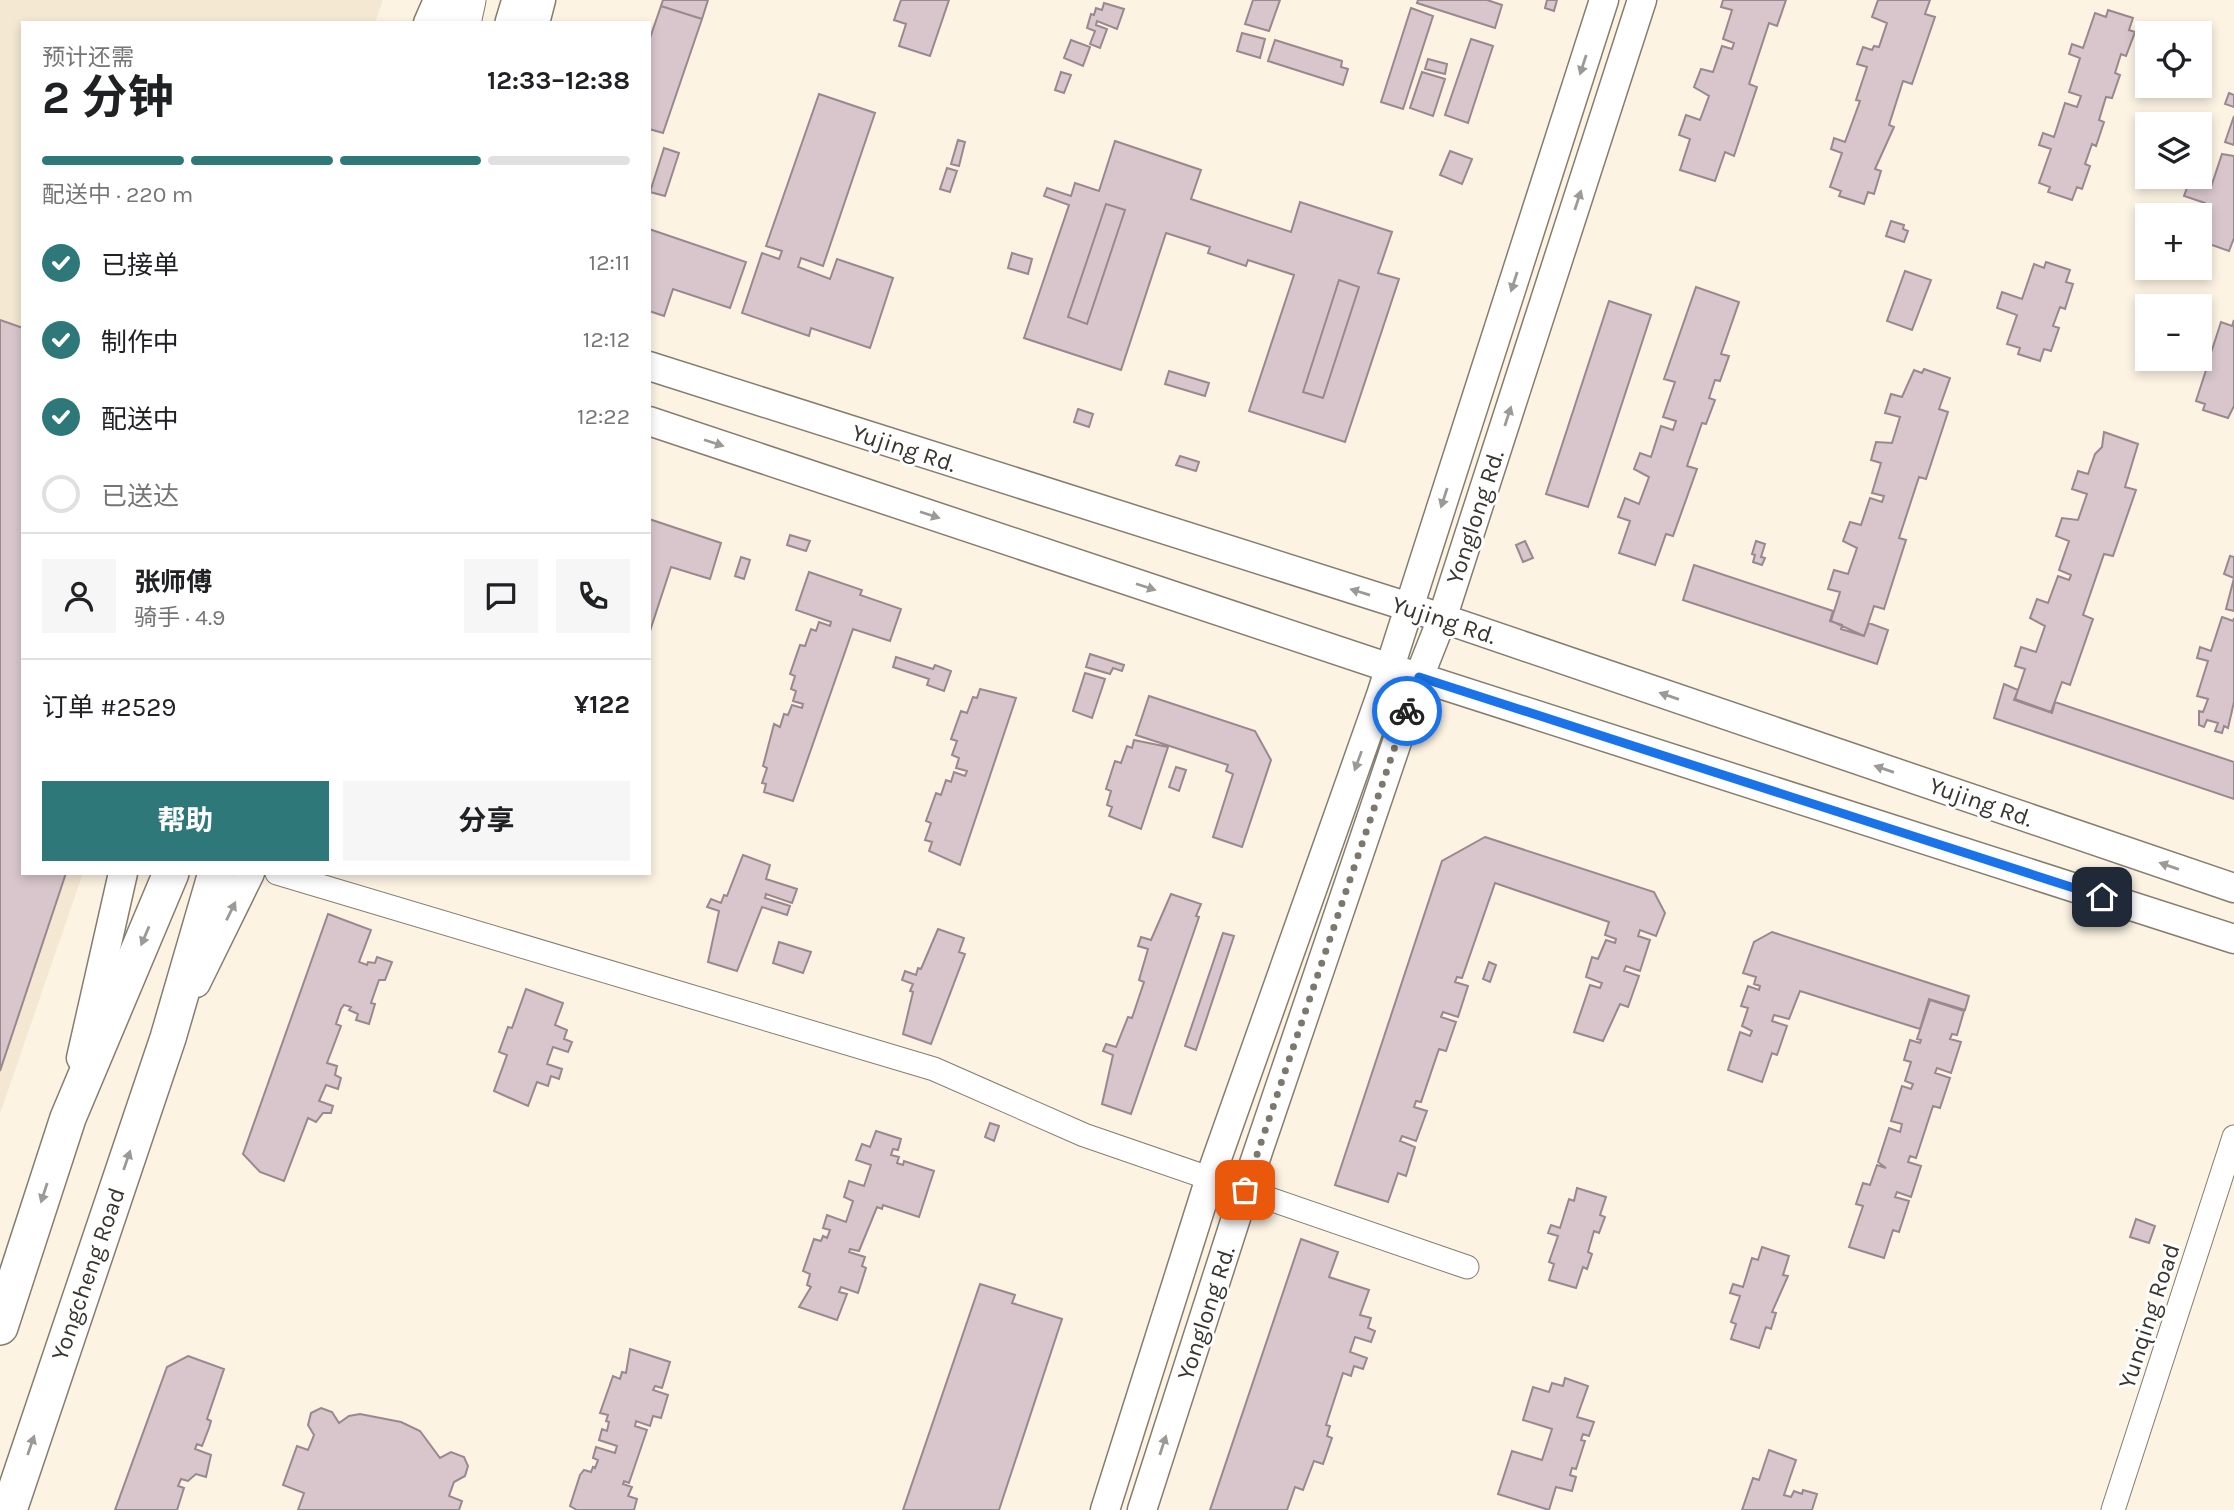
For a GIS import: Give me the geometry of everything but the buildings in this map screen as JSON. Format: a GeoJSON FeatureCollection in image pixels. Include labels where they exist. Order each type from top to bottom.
{"type":"FeatureCollection","features":[{"type":"Feature","properties":{"kind":"highway"},"geometry":{"type":"LineString","coordinates":[[464,21],[467,0]]}},
{"type":"Feature","properties":{"kind":"main road"},"geometry":{"type":"LineString","coordinates":[[465,21],[474,0]]}},
{"type":"Feature","properties":{"kind":"main road"},"geometry":{"type":"LineString","coordinates":[[514,21],[520,0]]}},
{"type":"Feature","properties":{"kind":"main road"},"geometry":{"type":"LineString","coordinates":[[0,1327],[68,1118],[170,875]]}},
{"type":"Feature","properties":{"kind":"main road","name":"Yongcheng Road"},"geometry":{"type":"LineString","coordinates":[[9,1510],[168,1038],[215,876]]}},
{"type":"Feature","properties":{"kind":"street"},"geometry":{"type":"LineString","coordinates":[[429,21],[438,0]]}},
{"type":"Feature","properties":{"kind":"street"},"geometry":{"type":"LineString","coordinates":[[536,21],[541,0]]}},
{"type":"Feature","properties":{"kind":"street","name":"Yonglong Rd."},"geometry":{"type":"LineString","coordinates":[[1105,1510],[1210,1178],[1390,668],[1604,0]]}},
{"type":"Feature","properties":{"kind":"street","name":"Yonglong Rd."},"geometry":{"type":"LineString","coordinates":[[1142,1510],[1245,1190],[1419,677],[1442,619],[1642,0]]}},
{"type":"Feature","properties":{"kind":"street","name":"Yujing Rd."},"geometry":{"type":"LineString","coordinates":[[651,367],[1409,607],[2234,888]]}},
{"type":"Feature","properties":{"kind":"street"},"geometry":{"type":"LineString","coordinates":[[651,422],[1390,668],[2234,939]]}},
{"type":"Feature","properties":{"kind":"street"},"geometry":{"type":"LineString","coordinates":[[68,1118],[123,875]]}},
{"type":"Feature","properties":{"kind":"street","name":"Yongcheng Road"},"geometry":{"type":"LineString","coordinates":[[168,1038],[249,875]]}},
{"type":"Feature","properties":{"kind":"street"},"geometry":{"type":"LineString","coordinates":[[284,875],[934,1069],[1084,1135],[1467,1267]]}},
{"type":"Feature","properties":{"kind":"street","name":"Yunqing Road"},"geometry":{"type":"LineString","coordinates":[[2113,1510],[2234,1137]]}},
{"type":"Feature","properties":{"kind":"shaded area"},"geometry":{"type":"Polygon","coordinates":[[[0,0],[383,0],[376,21],[21,21],[21,875],[82,875],[0,1114],[0,0]]]}},
{"type":"Feature","properties":{"kind":"way so far"},"geometry":{"type":"LineString","coordinates":[[1245,1190],[1407,711]]}},
{"type":"Feature","properties":{"kind":"route"},"geometry":{"type":"LineString","coordinates":[[1407,711],[1419,677],[2102,897]]}}]}
